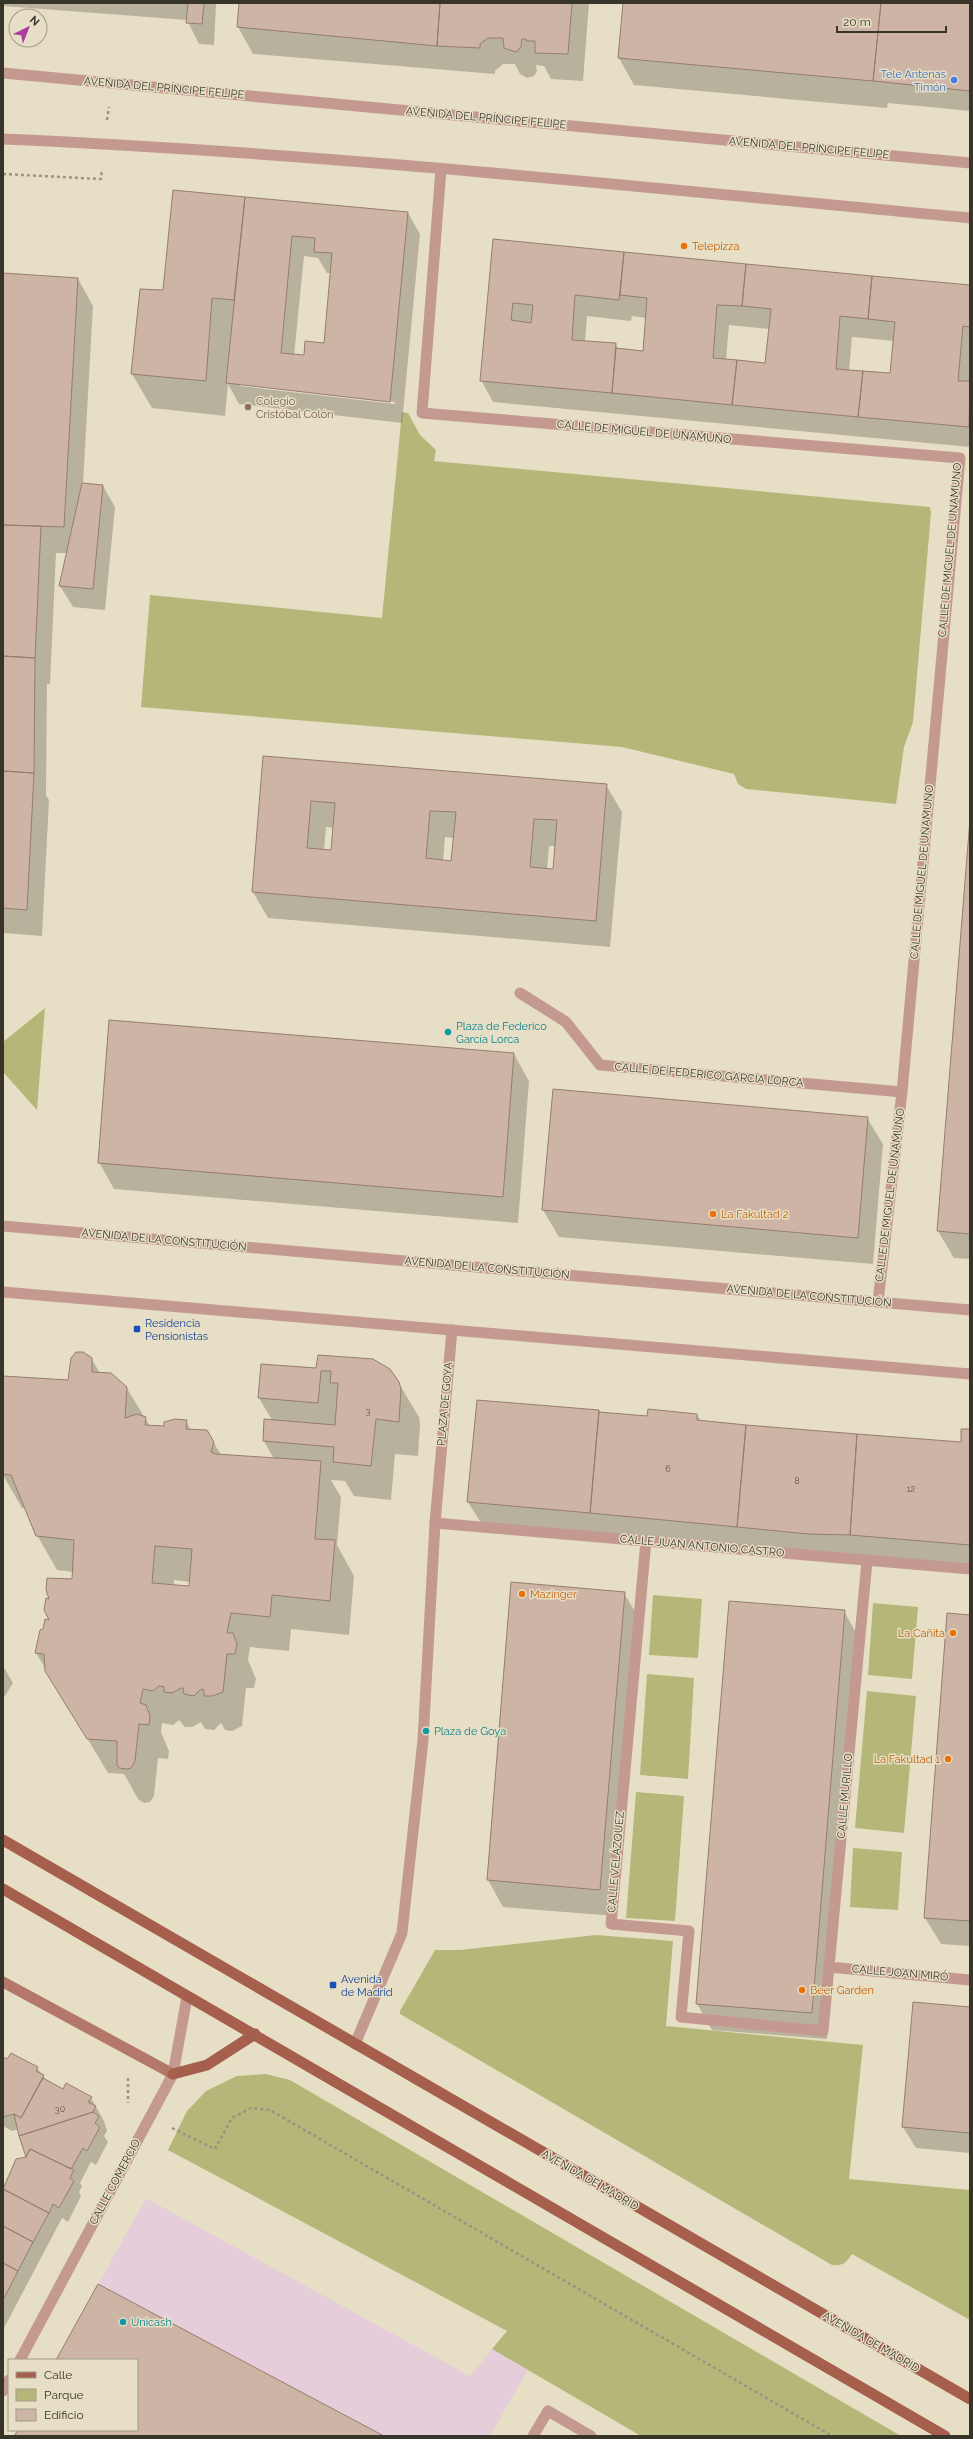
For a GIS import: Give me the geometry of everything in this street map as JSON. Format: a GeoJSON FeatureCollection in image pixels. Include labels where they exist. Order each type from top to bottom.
{"type":"FeatureCollection","features":[{"type":"Feature","properties":{"kind":"main road","name":"AVENIDA DE MADRID"},"geometry":{"type":"LineString","coordinates":[[3,1840],[970,2399]]}},
{"type":"Feature","properties":{"kind":"main road"},"geometry":{"type":"LineString","coordinates":[[3,1889],[945,2436]]}},
{"type":"Feature","properties":{"kind":"main road"},"geometry":{"type":"LineString","coordinates":[[3,1982],[173,2074],[207,2065],[255,2034]]}},
{"type":"Feature","properties":{"kind":"street","name":"AVENIDA DEL PRÍNCIPE FELIPE"},"geometry":{"type":"LineString","coordinates":[[3,73],[970,163]]}},
{"type":"Feature","properties":{"kind":"street"},"geometry":{"type":"LineString","coordinates":[[3,139],[105,143],[441,169],[970,218]]}},
{"type":"Feature","properties":{"kind":"street","name":"CALLE DE MIGUEL DE UNAMUNO"},"geometry":{"type":"LineString","coordinates":[[441,169],[422,413],[960,458],[902,1092],[878,1302]]}},
{"type":"Feature","properties":{"kind":"street","name":"CALLE DE FEDERICO GARCÍA LORCA"},"geometry":{"type":"LineString","coordinates":[[520,993],[566,1022],[600,1065],[902,1092]]}},
{"type":"Feature","properties":{"kind":"street","name":"AVENIDA DE LA CONSTITUCIÓN"},"geometry":{"type":"LineString","coordinates":[[3,1226],[970,1310]]}},
{"type":"Feature","properties":{"kind":"street"},"geometry":{"type":"LineString","coordinates":[[3,1292],[970,1374]]}},
{"type":"Feature","properties":{"kind":"street","name":"PLAZA DE GOYA"},"geometry":{"type":"LineString","coordinates":[[355,2044],[402,1933],[423,1740],[435,1523],[452,1330]]}},
{"type":"Feature","properties":{"kind":"street","name":"CALLE JUAN ANTONIO CASTRO"},"geometry":{"type":"LineString","coordinates":[[435,1523],[970,1569]]}},
{"type":"Feature","properties":{"kind":"street","name":"CALLE VELÁZQUEZ"},"geometry":{"type":"LineString","coordinates":[[646,1541],[611,1924],[689,1931],[681,2017],[823,2031]]}},
{"type":"Feature","properties":{"kind":"street","name":"CALLE MURILLO"},"geometry":{"type":"LineString","coordinates":[[823,2031],[867,1560]]}},
{"type":"Feature","properties":{"kind":"street","name":"CALLE JOAN MIRÓ"},"geometry":{"type":"LineString","coordinates":[[830,1966],[970,1980]]}},
{"type":"Feature","properties":{"kind":"street","name":"CALLE COMERCIO"},"geometry":{"type":"LineString","coordinates":[[21,2359],[173,2074],[187,1997]]}},
{"type":"Feature","properties":{"kind":"street"},"geometry":{"type":"LineString","coordinates":[[3,2392],[8,2382]]}},
{"type":"Feature","properties":{"kind":"street"},"geometry":{"type":"LineString","coordinates":[[533,2436],[548,2411],[591,2436]]}},
{"type":"Feature","properties":{"kind":"path"},"geometry":{"type":"LineString","coordinates":[[3,174],[100,179],[112,83]]}},
{"type":"Feature","properties":{"kind":"path"},"geometry":{"type":"LineString","coordinates":[[177,2130],[215,2149],[232,2118],[251,2108],[270,2110],[832,2436]]}},
{"type":"Feature","properties":{"kind":"shaded area"},"geometry":{"type":"Polygon","coordinates":[[[146,2198],[470,2376],[492,2349],[528,2370],[490,2436],[14,2436],[17,2431],[138,2431],[138,2359],[57,2359],[146,2198]]]}},
{"type":"Feature","properties":{"kind":"green space"},"geometry":{"type":"Polygon","coordinates":[[[402,412],[408,413],[420,435],[436,450],[434,461],[930,507],[931,513],[913,722],[904,747],[896,804],[746,789],[738,784],[734,774],[622,747],[141,707],[150,595],[382,618],[402,412]]]}},
{"type":"Feature","properties":{"kind":"green space"},"geometry":{"type":"Polygon","coordinates":[[[45,1008],[37,1110],[3,1072],[3,1042],[45,1008]]]}},
{"type":"Feature","properties":{"kind":"green space"},"geometry":{"type":"Polygon","coordinates":[[[653,1595],[702,1599],[698,1658],[649,1655],[653,1595]]]}},
{"type":"Feature","properties":{"kind":"green space"},"geometry":{"type":"Polygon","coordinates":[[[873,1603],[918,1607],[912,1679],[868,1675],[873,1603]]]}},
{"type":"Feature","properties":{"kind":"green space"},"geometry":{"type":"Polygon","coordinates":[[[647,1674],[694,1678],[688,1779],[640,1775],[647,1674]]]}},
{"type":"Feature","properties":{"kind":"green space"},"geometry":{"type":"Polygon","coordinates":[[[867,1691],[916,1696],[904,1833],[855,1828],[867,1691]]]}},
{"type":"Feature","properties":{"kind":"green space"},"geometry":{"type":"Polygon","coordinates":[[[636,1792],[684,1796],[675,1921],[626,1918],[636,1792]]]}},
{"type":"Feature","properties":{"kind":"green space"},"geometry":{"type":"Polygon","coordinates":[[[853,1848],[902,1852],[898,1910],[850,1907],[853,1848]]]}},
{"type":"Feature","properties":{"kind":"green space"},"geometry":{"type":"Polygon","coordinates":[[[596,1935],[673,1941],[666,2026],[863,2045],[849,2179],[970,2190],[970,2320],[852,2254],[844,2263],[832,2265],[400,2014],[400,2011],[435,1950],[460,1950],[596,1935]]]}},
{"type":"Feature","properties":{"kind":"green space"},"geometry":{"type":"Polygon","coordinates":[[[266,2074],[290,2080],[901,2436],[641,2436],[492,2349],[507,2331],[168,2150],[187,2111],[206,2091],[237,2076],[266,2074]]]}},
{"type":"Feature","properties":{"kind":"building"},"geometry":{"type":"Polygon","coordinates":[[[188,3],[204,3],[202,24],[186,23],[188,3]]]}},
{"type":"Feature","properties":{"kind":"building"},"geometry":{"type":"Polygon","coordinates":[[[239,3],[440,3],[437,46],[237,27],[239,3]]]}},
{"type":"Feature","properties":{"kind":"building"},"geometry":{"type":"Polygon","coordinates":[[[440,3],[572,3],[568,54],[535,53],[535,41],[526,41],[526,39],[522,39],[521,47],[516,52],[504,48],[503,38],[488,38],[480,44],[480,48],[437,46],[440,3]]]}},
{"type":"Feature","properties":{"kind":"building"},"geometry":{"type":"Polygon","coordinates":[[[623,3],[881,3],[873,81],[618,58],[623,3]]]}},
{"type":"Feature","properties":{"kind":"building"},"geometry":{"type":"Polygon","coordinates":[[[881,3],[970,3],[970,91],[873,81],[881,3]]]}},
{"type":"Feature","properties":{"kind":"building"},"geometry":{"type":"Polygon","coordinates":[[[173,190],[245,197],[234,300],[212,298],[206,381],[131,374],[140,289],[163,290],[173,190]]]}},
{"type":"Feature","properties":{"kind":"building"},"geometry":{"type":"Polygon","coordinates":[[[245,197],[408,212],[390,402],[226,383],[245,197]],[[292,236],[281,353],[304,355],[305,341],[324,343],[332,253],[314,252],[315,238],[292,236]]]}},
{"type":"Feature","properties":{"kind":"building"},"geometry":{"type":"Polygon","coordinates":[[[493,239],[624,252],[619,300],[575,295],[572,340],[616,343],[612,393],[480,381],[493,239]],[[513,303],[511,320],[531,323],[533,305],[513,303]]]}},
{"type":"Feature","properties":{"kind":"building"},"geometry":{"type":"Polygon","coordinates":[[[624,252],[746,264],[742,306],[717,305],[713,358],[737,360],[732,405],[612,393],[616,348],[643,351],[647,298],[620,295],[624,252]]]}},
{"type":"Feature","properties":{"kind":"building"},"geometry":{"type":"Polygon","coordinates":[[[746,264],[872,276],[868,319],[840,316],[836,369],[863,371],[858,417],[732,405],[737,360],[765,363],[771,309],[742,306],[746,264]]]}},
{"type":"Feature","properties":{"kind":"building"},"geometry":{"type":"Polygon","coordinates":[[[3,273],[78,278],[64,527],[3,525],[3,273]]]}},
{"type":"Feature","properties":{"kind":"building"},"geometry":{"type":"Polygon","coordinates":[[[872,276],[970,285],[970,327],[963,326],[958,381],[970,381],[969,427],[858,417],[863,371],[890,373],[895,322],[868,319],[872,276]]]}},
{"type":"Feature","properties":{"kind":"building"},"geometry":{"type":"Polygon","coordinates":[[[82,483],[103,485],[93,589],[59,586],[82,483]]]}},
{"type":"Feature","properties":{"kind":"building"},"geometry":{"type":"Polygon","coordinates":[[[3,525],[41,526],[35,658],[3,656],[3,525]]]}},
{"type":"Feature","properties":{"kind":"building"},"geometry":{"type":"Polygon","coordinates":[[[3,656],[35,658],[34,773],[3,771],[3,656]]]}},
{"type":"Feature","properties":{"kind":"building"},"geometry":{"type":"Polygon","coordinates":[[[263,756],[607,784],[596,921],[252,892],[263,756]],[[311,801],[307,848],[331,850],[335,803],[311,801]],[[430,811],[426,858],[451,861],[456,812],[430,811]],[[534,819],[530,867],[553,869],[557,820],[534,819]]]}},
{"type":"Feature","properties":{"kind":"building"},"geometry":{"type":"Polygon","coordinates":[[[3,771],[34,773],[27,910],[3,908],[3,771]]]}},
{"type":"Feature","properties":{"kind":"building"},"geometry":{"type":"Polygon","coordinates":[[[970,819],[970,1234],[937,1231],[970,819]]]}},
{"type":"Feature","properties":{"kind":"building"},"geometry":{"type":"Polygon","coordinates":[[[109,1020],[514,1053],[503,1197],[98,1163],[109,1020]]]}},
{"type":"Feature","properties":{"kind":"building"},"geometry":{"type":"Polygon","coordinates":[[[553,1089],[868,1117],[858,1238],[542,1210],[553,1089]]]}},
{"type":"Feature","properties":{"kind":"building"},"geometry":{"type":"Polygon","coordinates":[[[76,1352],[83,1352],[92,1358],[92,1372],[111,1373],[127,1387],[125,1418],[137,1414],[146,1417],[145,1425],[164,1426],[164,1422],[175,1419],[187,1420],[186,1429],[207,1430],[214,1442],[211,1452],[216,1454],[321,1461],[315,1539],[335,1540],[330,1601],[272,1595],[270,1617],[231,1613],[227,1633],[233,1633],[237,1644],[235,1654],[227,1654],[223,1692],[212,1696],[204,1696],[204,1690],[201,1689],[194,1696],[184,1694],[183,1688],[172,1693],[164,1692],[164,1687],[159,1686],[153,1691],[143,1689],[140,1703],[146,1705],[150,1716],[149,1725],[139,1724],[135,1761],[131,1768],[127,1769],[119,1768],[117,1765],[117,1741],[87,1739],[45,1671],[44,1654],[35,1653],[40,1630],[43,1629],[45,1619],[49,1620],[44,1610],[46,1598],[49,1599],[46,1590],[47,1578],[72,1579],[74,1540],[36,1536],[11,1475],[3,1474],[3,1376],[68,1380],[71,1358],[76,1352]],[[155,1546],[152,1583],[189,1586],[192,1549],[155,1546]]]}},
{"type":"Feature","properties":{"kind":"building"},"geometry":{"type":"Polygon","coordinates":[[[318,1355],[373,1359],[390,1369],[399,1382],[401,1389],[399,1422],[376,1419],[371,1466],[333,1462],[334,1447],[263,1441],[264,1419],[335,1425],[338,1383],[330,1383],[331,1371],[321,1371],[318,1403],[258,1398],[261,1364],[316,1368],[318,1355]]]}},
{"type":"Feature","properties":{"kind":"building"},"geometry":{"type":"Polygon","coordinates":[[[477,1400],[599,1410],[590,1513],[467,1502],[477,1400]]]}},
{"type":"Feature","properties":{"kind":"building"},"geometry":{"type":"Polygon","coordinates":[[[648,1409],[697,1414],[697,1420],[746,1425],[737,1527],[590,1513],[599,1412],[647,1416],[648,1409]]]}},
{"type":"Feature","properties":{"kind":"building"},"geometry":{"type":"Polygon","coordinates":[[[746,1425],[857,1434],[850,1535],[808,1534],[737,1527],[746,1425]]]}},
{"type":"Feature","properties":{"kind":"building"},"geometry":{"type":"Polygon","coordinates":[[[961,1429],[970,1429],[970,1545],[850,1535],[857,1434],[961,1442],[961,1429]]]}},
{"type":"Feature","properties":{"kind":"building"},"geometry":{"type":"Polygon","coordinates":[[[511,1582],[625,1592],[600,1890],[487,1880],[511,1582]]]}},
{"type":"Feature","properties":{"kind":"building"},"geometry":{"type":"Polygon","coordinates":[[[729,1601],[845,1610],[812,2013],[696,2004],[729,1601]]]}},
{"type":"Feature","properties":{"kind":"building"},"geometry":{"type":"Polygon","coordinates":[[[947,1613],[970,1615],[970,1921],[924,1918],[947,1613]]]}},
{"type":"Feature","properties":{"kind":"building"},"geometry":{"type":"Polygon","coordinates":[[[913,2002],[970,2007],[970,2133],[902,2127],[913,2002]]]}},
{"type":"Feature","properties":{"kind":"building"},"geometry":{"type":"Polygon","coordinates":[[[11,2053],[38,2067],[36,2071],[44,2075],[21,2118],[14,2114],[3,2117],[3,2057],[7,2059],[11,2053]]]}},
{"type":"Feature","properties":{"kind":"building"},"geometry":{"type":"Polygon","coordinates":[[[43,2078],[63,2089],[66,2083],[92,2097],[88,2102],[96,2106],[93,2112],[19,2136],[14,2114],[21,2118],[43,2078]]]}},
{"type":"Feature","properties":{"kind":"building"},"geometry":{"type":"Polygon","coordinates":[[[93,2112],[99,2116],[95,2123],[100,2127],[87,2151],[83,2148],[71,2169],[30,2149],[26,2157],[19,2136],[93,2112]]]}},
{"type":"Feature","properties":{"kind":"building"},"geometry":{"type":"Polygon","coordinates":[[[30,2149],[74,2170],[70,2178],[74,2181],[59,2208],[53,2204],[49,2213],[3,2189],[16,2159],[26,2157],[30,2149]]]}},
{"type":"Feature","properties":{"kind":"building"},"geometry":{"type":"Polygon","coordinates":[[[3,2189],[49,2213],[33,2242],[3,2226],[3,2189]]]}},
{"type":"Feature","properties":{"kind":"building"},"geometry":{"type":"Polygon","coordinates":[[[3,2226],[33,2242],[18,2271],[3,2263],[3,2226]]]}},
{"type":"Feature","properties":{"kind":"building"},"geometry":{"type":"Polygon","coordinates":[[[3,2263],[18,2271],[3,2300],[3,2263]]]}},
{"type":"Feature","properties":{"kind":"building","name":"Unicash"},"geometry":{"type":"Polygon","coordinates":[[[98,2284],[384,2436],[14,2436],[17,2431],[138,2431],[138,2359],[57,2359],[98,2284]]]}},
{"type":"Feature","properties":{"kind":"place","name":"Tele Antenas Timón"},"geometry":{"type":"Point","coordinates":[954,80]}},
{"type":"Feature","properties":{"kind":"place","name":"Telepizza"},"geometry":{"type":"Point","coordinates":[684,246]}},
{"type":"Feature","properties":{"kind":"place","name":"Colegio Cristóbal Colón"},"geometry":{"type":"Point","coordinates":[248,407]}},
{"type":"Feature","properties":{"kind":"place","name":"Plaza de Federico García Lorca"},"geometry":{"type":"Point","coordinates":[448,1032]}},
{"type":"Feature","properties":{"kind":"place","name":"La Fakultad 2"},"geometry":{"type":"Point","coordinates":[713,1214]}},
{"type":"Feature","properties":{"kind":"place","name":"Residencia Pensionistas"},"geometry":{"type":"Point","coordinates":[137,1329]}},
{"type":"Feature","properties":{"kind":"place","name":"Mazinger"},"geometry":{"type":"Point","coordinates":[522,1594]}},
{"type":"Feature","properties":{"kind":"place","name":"La Cañita"},"geometry":{"type":"Point","coordinates":[953,1633]}},
{"type":"Feature","properties":{"kind":"place","name":"Plaza de Goya"},"geometry":{"type":"Point","coordinates":[426,1731]}},
{"type":"Feature","properties":{"kind":"place","name":"La Fakultad 1"},"geometry":{"type":"Point","coordinates":[948,1759]}},
{"type":"Feature","properties":{"kind":"place","name":"Avenida de Madrid"},"geometry":{"type":"Point","coordinates":[333,1985]}},
{"type":"Feature","properties":{"kind":"place","name":"Beer Garden"},"geometry":{"type":"Point","coordinates":[802,1990]}},
{"type":"Feature","properties":{"kind":"place","name":"Unicash"},"geometry":{"type":"Point","coordinates":[123,2322]}}]}
